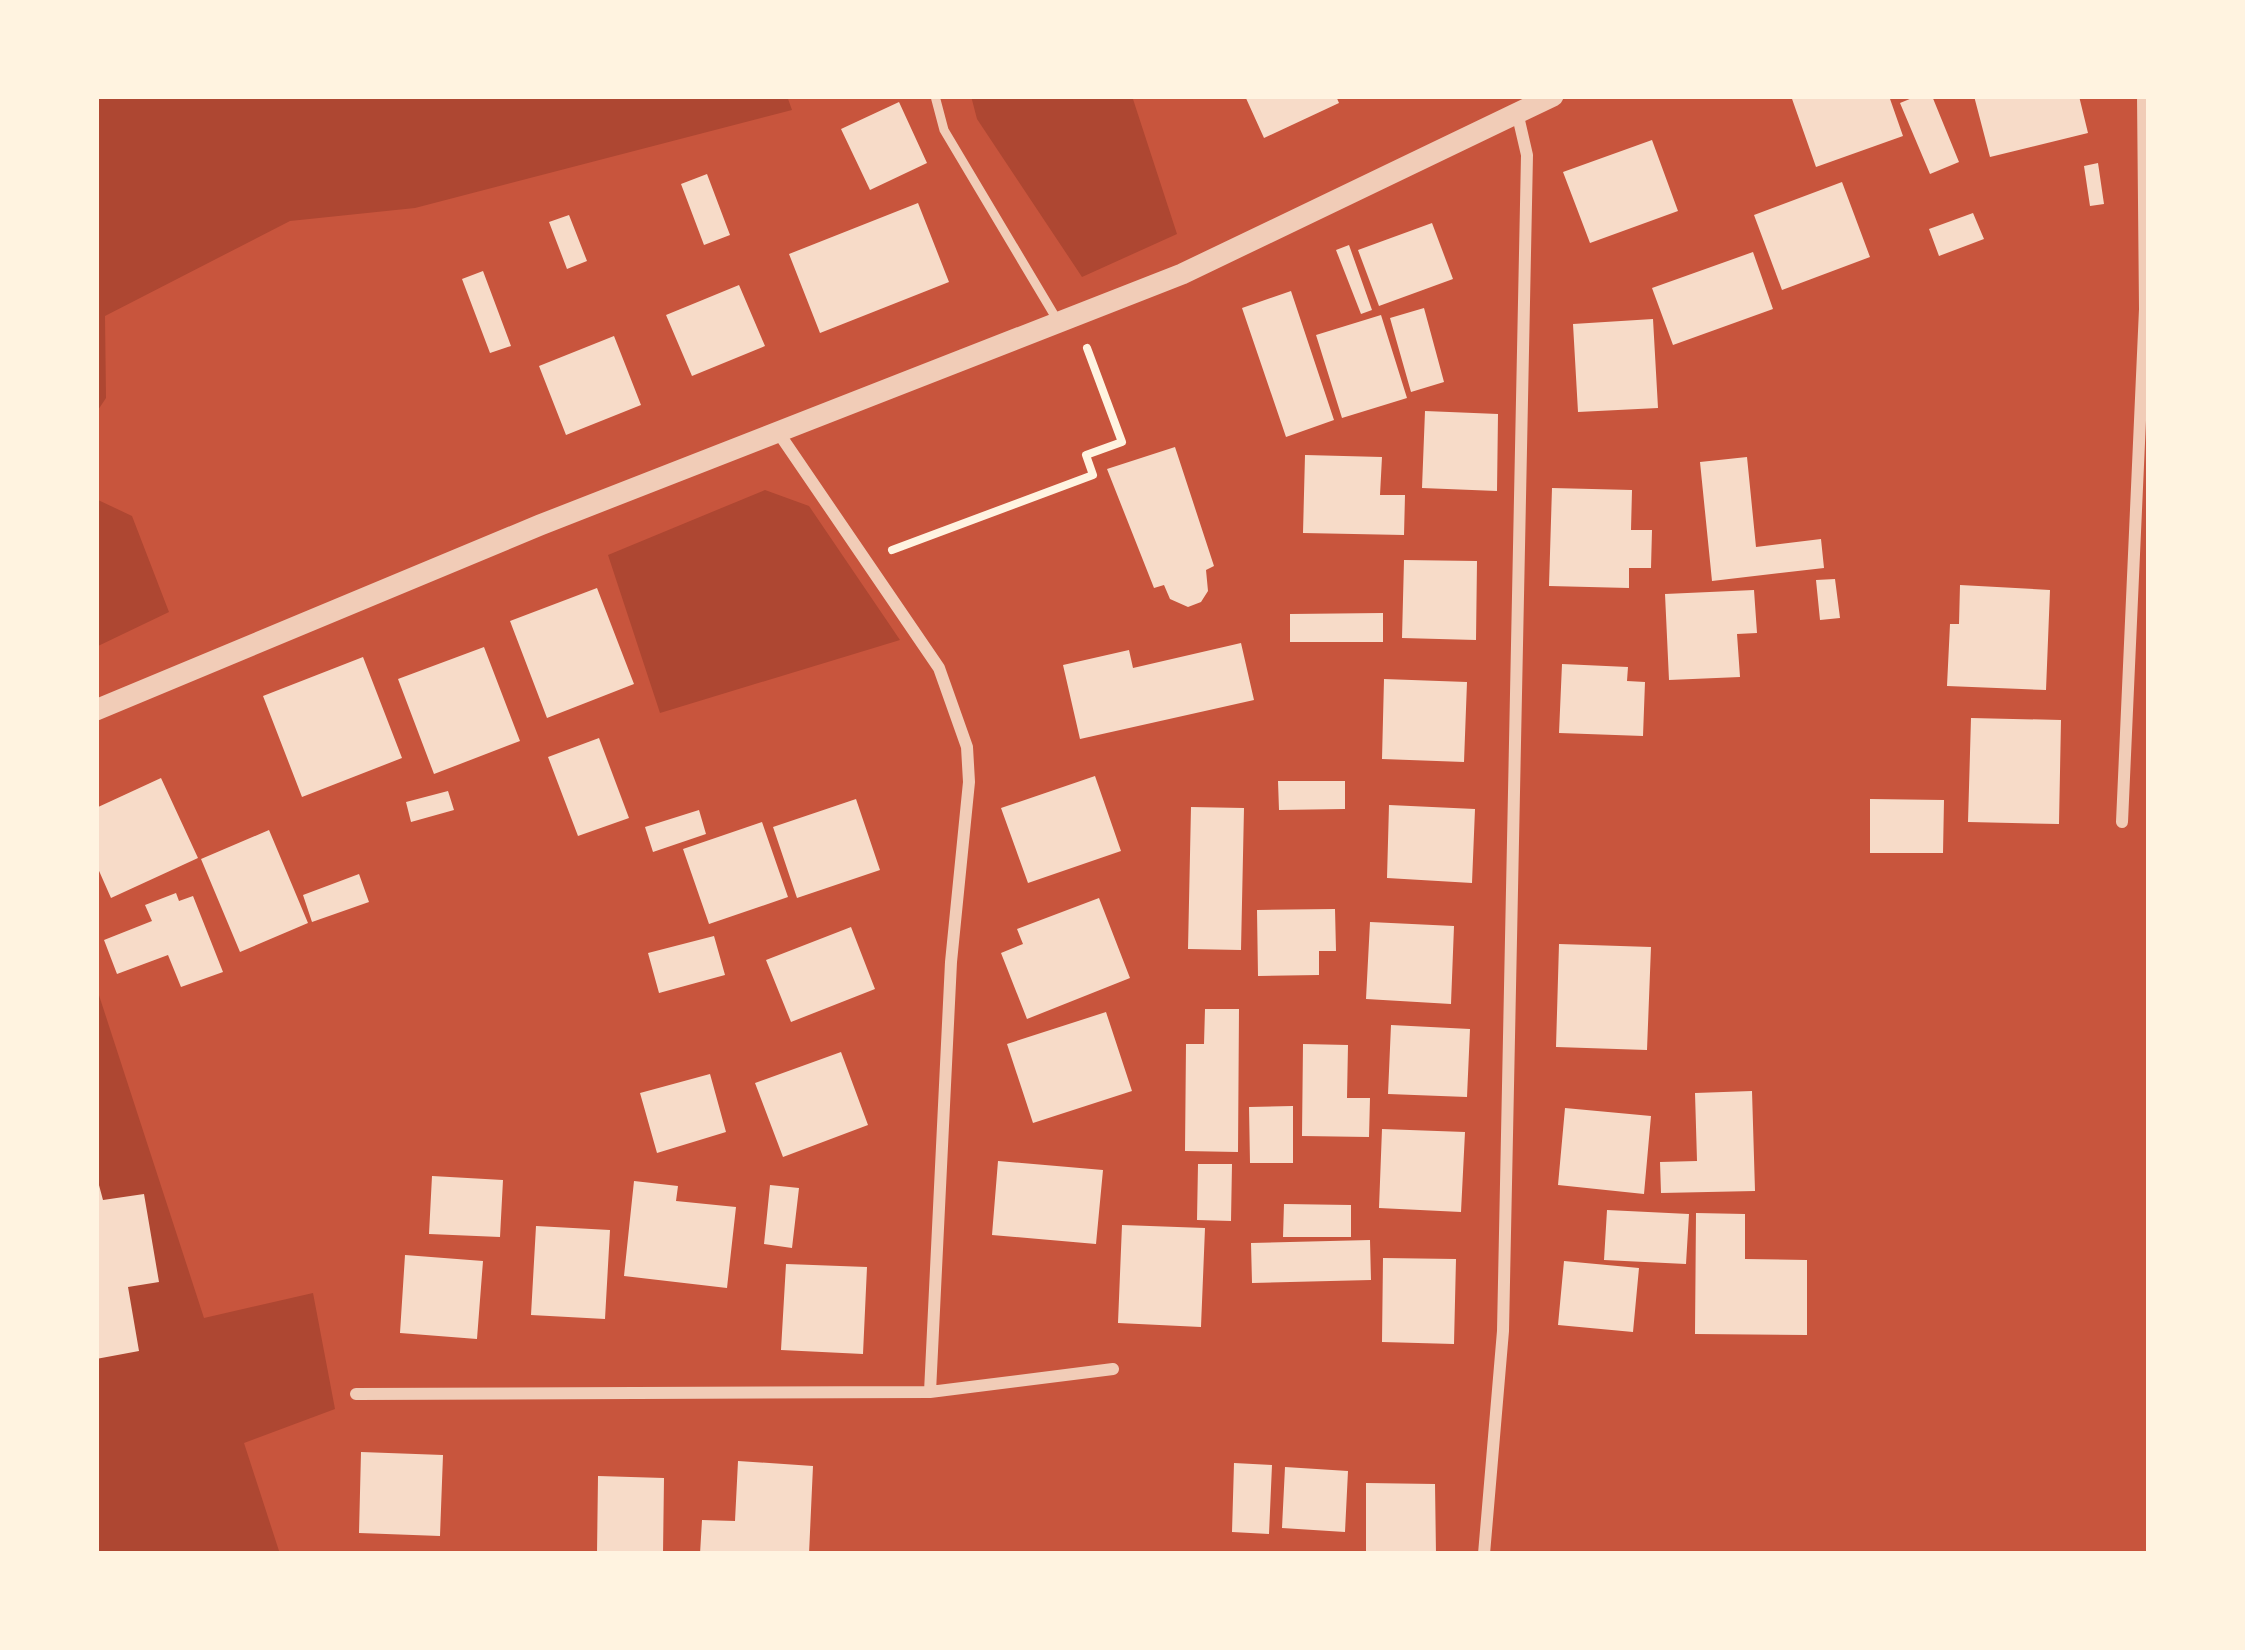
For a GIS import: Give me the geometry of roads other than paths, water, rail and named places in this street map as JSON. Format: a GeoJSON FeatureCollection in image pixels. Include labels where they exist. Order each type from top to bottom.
{"type":"FeatureCollection","features":[{"type":"Feature","properties":{"kind":"street"},"geometry":{"type":"LineString","coordinates":[[96,710],[778,431],[1182,274],[1553,96]]}},
{"type":"Feature","properties":{"kind":"street"},"geometry":{"type":"LineString","coordinates":[[2122,822],[2147,309],[2143,96]]}},
{"type":"Feature","properties":{"kind":"street"},"geometry":{"type":"LineString","coordinates":[[1484,1554],[1503,1331],[1527,155],[1516,112]]}},
{"type":"Feature","properties":{"kind":"street"},"geometry":{"type":"LineString","coordinates":[[778,431],[939,668],[967,747],[969,782],[950,962],[930,1392]]}},
{"type":"Feature","properties":{"kind":"street"},"geometry":{"type":"LineString","coordinates":[[356,1394],[930,1392],[1113,1369]]}},
{"type":"Feature","properties":{"kind":"lane"},"geometry":{"type":"LineString","coordinates":[[935,96],[944,130],[1059,323]]}}]}
